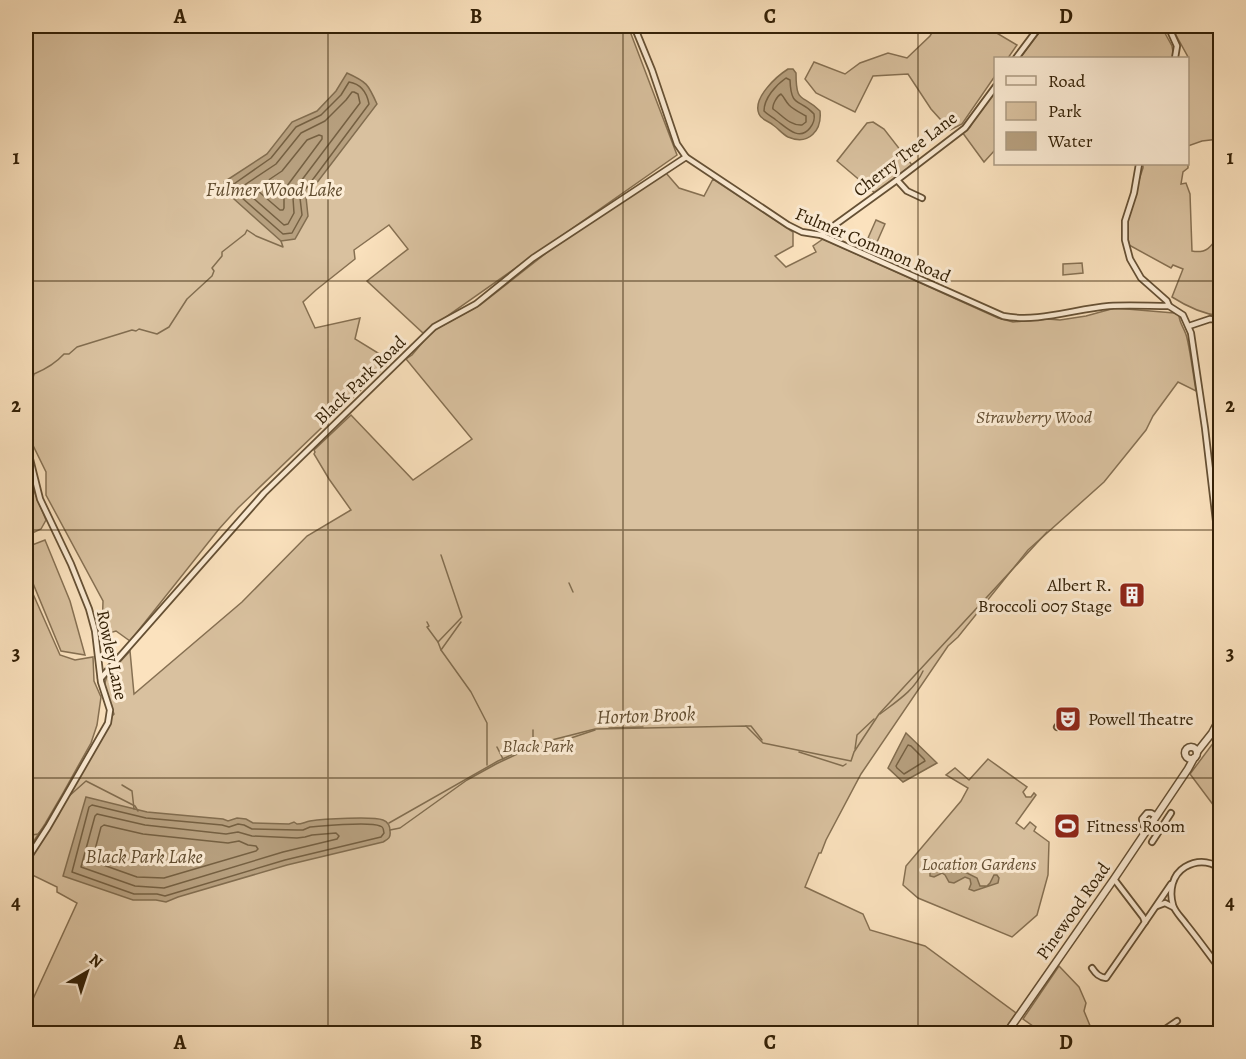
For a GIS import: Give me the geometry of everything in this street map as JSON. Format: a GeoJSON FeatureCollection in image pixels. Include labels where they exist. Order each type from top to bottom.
{"type":"FeatureCollection","features":[{"type":"Feature","properties":{"kind":"street","name":"Fulmer Common Road"},"geometry":{"type":"LineString","coordinates":[[634,26],[652,70],[677,144],[686,157],[788,225],[802,232],[821,235],[1012,317],[1041,316],[1108,306],[1169,306]]}},
{"type":"Feature","properties":{"kind":"street"},"geometry":{"type":"LineString","coordinates":[[1017,57],[1040,26]]}},
{"type":"Feature","properties":{"kind":"street"},"geometry":{"type":"LineString","coordinates":[[1168,26],[1177,46],[1175,57]]}},
{"type":"Feature","properties":{"kind":"street","name":"Cherry Tree Lane"},"geometry":{"type":"LineString","coordinates":[[821,235],[964,128],[994,89]]}},
{"type":"Feature","properties":{"kind":"street","name":"Black Park Road"},"geometry":{"type":"LineString","coordinates":[[101,678],[264,493],[434,327],[476,304],[533,258],[686,157]]}},
{"type":"Feature","properties":{"kind":"street"},"geometry":{"type":"LineString","coordinates":[[1139,165],[1134,194],[1125,221],[1125,240],[1130,259],[1141,278],[1167,301],[1169,306],[1183,315],[1189,326],[1194,345],[1221,555]]}},
{"type":"Feature","properties":{"kind":"street"},"geometry":{"type":"LineString","coordinates":[[897,180],[907,191],[922,198]]}},
{"type":"Feature","properties":{"kind":"street"},"geometry":{"type":"LineString","coordinates":[[1189,326],[1210,319],[1221,320]]}},
{"type":"Feature","properties":{"kind":"street","name":"Rowley Lane"},"geometry":{"type":"LineString","coordinates":[[26,443],[40,499],[71,564],[89,609],[95,632],[102,688],[110,710],[108,723],[26,861]]}},
{"type":"Feature","properties":{"kind":"street"},"geometry":{"type":"LineString","coordinates":[[1202,470],[1209,468]]}},
{"type":"Feature","properties":{"kind":"street"},"geometry":{"type":"LineString","coordinates":[[1221,633],[1219,640],[1221,644]]}},
{"type":"Feature","properties":{"kind":"street"},"geometry":{"type":"LineString","coordinates":[[1057,727],[1068,713]]}},
{"type":"Feature","properties":{"kind":"street","name":"Pinewood Road"},"geometry":{"type":"LineString","coordinates":[[1006,1034],[1114,879],[1184,774],[1193,756],[1221,718]]}},
{"type":"Feature","properties":{"kind":"street"},"geometry":{"type":"LineString","coordinates":[[1190,746],[1194,747],[1193,756],[1185,751],[1186,748],[1190,746],[1209,737]]}},
{"type":"Feature","properties":{"kind":"street"},"geometry":{"type":"LineString","coordinates":[[1152,842],[1171,813]]}},
{"type":"Feature","properties":{"kind":"street"},"geometry":{"type":"LineString","coordinates":[[1154,818],[1162,827]]}},
{"type":"Feature","properties":{"kind":"street"},"geometry":{"type":"LineString","coordinates":[[1092,968],[1100,977],[1106,978],[1183,869],[1196,862],[1207,862],[1221,868]]}},
{"type":"Feature","properties":{"kind":"street"},"geometry":{"type":"LineString","coordinates":[[1114,879],[1143,916],[1145,922]]}},
{"type":"Feature","properties":{"kind":"street"},"geometry":{"type":"LineString","coordinates":[[1173,882],[1171,890],[1173,907]]}},
{"type":"Feature","properties":{"kind":"street"},"geometry":{"type":"LineString","coordinates":[[1157,906],[1165,903],[1173,907],[1221,969]]}},
{"type":"Feature","properties":{"kind":"street"},"geometry":{"type":"LineString","coordinates":[[1158,1034],[1178,1021]]}},
{"type":"Feature","properties":{"kind":"green space"},"geometry":{"type":"Polygon","coordinates":[[[26,26],[628,26],[677,155],[423,333],[367,281],[408,249],[389,225],[354,250],[355,259],[303,302],[315,328],[360,318],[355,339],[391,361],[238,508],[130,641],[116,631],[102,635],[103,601],[46,495],[46,472],[26,431],[26,26]]]}},
{"type":"Feature","properties":{"kind":"green space"},"geometry":{"type":"Polygon","coordinates":[[[936,26],[985,26],[1017,45],[1009,57],[994,57],[994,77],[962,124],[950,130],[931,109],[908,74],[873,76],[855,112],[816,93],[805,79],[814,62],[845,74],[860,63],[888,53],[907,58],[930,36],[936,26]]]}},
{"type":"Feature","properties":{"kind":"green space"},"geometry":{"type":"Polygon","coordinates":[[[1044,26],[1161,26],[1172,46],[1174,57],[1021,57],[1044,26]]]}},
{"type":"Feature","properties":{"kind":"green space"},"geometry":{"type":"Polygon","coordinates":[[[1171,26],[1220,26],[1220,138],[1189,146],[1189,57],[1171,26]]]}},
{"type":"Feature","properties":{"kind":"green space"},"geometry":{"type":"Polygon","coordinates":[[[994,92],[994,151],[984,162],[962,132],[970,127],[979,110],[994,92]]]}},
{"type":"Feature","properties":{"kind":"green space"},"geometry":{"type":"Polygon","coordinates":[[[873,122],[884,129],[912,165],[875,193],[837,161],[867,123],[873,122]]]}},
{"type":"Feature","properties":{"kind":"green space"},"geometry":{"type":"Polygon","coordinates":[[[1143,165],[1188,165],[1183,172],[1181,184],[1186,183],[1190,194],[1192,251],[1206,250],[1220,233],[1220,316],[1195,309],[1172,297],[1183,269],[1173,265],[1171,268],[1129,245],[1126,228],[1143,165]]]}},
{"type":"Feature","properties":{"kind":"green space","name":"Black Park"},"geometry":{"type":"Polygon","coordinates":[[[666,173],[679,188],[704,196],[713,179],[793,232],[793,246],[775,256],[786,267],[816,252],[813,246],[823,239],[998,318],[1013,322],[1060,320],[1115,308],[1179,315],[1187,338],[1196,391],[1178,382],[1153,416],[1146,430],[1104,482],[1028,550],[958,637],[948,646],[861,774],[819,853],[805,887],[863,914],[870,930],[925,946],[1016,1013],[1002,1033],[26,1033],[26,996],[32,1001],[77,903],[57,892],[57,887],[26,872],[30,865],[28,863],[58,816],[73,783],[114,714],[104,686],[107,676],[130,651],[134,694],[242,602],[307,536],[351,510],[329,479],[314,454],[314,450],[351,415],[413,480],[472,439],[406,359],[438,328],[480,305],[550,250],[666,173]]]}},
{"type":"Feature","properties":{"kind":"green space"},"geometry":{"type":"Polygon","coordinates":[[[876,220],[885,224],[877,242],[868,238],[876,220]]]}},
{"type":"Feature","properties":{"kind":"green space"},"geometry":{"type":"Polygon","coordinates":[[[1082,263],[1083,273],[1063,275],[1063,264],[1082,263]]]}},
{"type":"Feature","properties":{"kind":"green space"},"geometry":{"type":"Polygon","coordinates":[[[26,452],[35,493],[46,520],[41,529],[28,535],[26,556],[26,529],[28,528],[26,525],[26,452]]]}},
{"type":"Feature","properties":{"kind":"green space"},"geometry":{"type":"Polygon","coordinates":[[[45,540],[70,601],[85,655],[61,651],[30,576],[32,545],[45,540]]]}},
{"type":"Feature","properties":{"kind":"green space"},"geometry":{"type":"Polygon","coordinates":[[[26,578],[60,655],[75,660],[93,657],[94,681],[101,697],[97,725],[91,743],[26,853],[26,578]]]}},
{"type":"Feature","properties":{"kind":"green space"},"geometry":{"type":"Polygon","coordinates":[[[1220,734],[1220,814],[1190,774],[1220,734]]]}},
{"type":"Feature","properties":{"kind":"green space","name":"Location Gardens"},"geometry":{"type":"Polygon","coordinates":[[[988,759],[1027,787],[1023,792],[1026,797],[1031,797],[1034,793],[1036,795],[1016,823],[1024,829],[1030,822],[1036,827],[1034,831],[1049,842],[1048,875],[1037,915],[1012,937],[918,898],[903,885],[906,866],[961,801],[968,788],[946,775],[955,768],[969,780],[988,759]]]}},
{"type":"Feature","properties":{"kind":"green space"},"geometry":{"type":"Polygon","coordinates":[[[1059,966],[1079,987],[1086,1003],[1084,1011],[1093,1033],[1043,1033],[1023,1019],[1059,966]]]}},
{"type":"Feature","properties":{"kind":"water"},"geometry":{"type":"Polygon","coordinates":[[[788,69],[793,69],[796,73],[797,90],[801,97],[820,111],[819,124],[808,138],[795,139],[786,136],[761,118],[759,114],[759,101],[762,95],[772,82],[788,69]]]}},
{"type":"Feature","properties":{"kind":"water","name":"Fulmer Wood Lake"},"geometry":{"type":"Polygon","coordinates":[[[347,73],[366,84],[377,104],[306,197],[308,216],[295,239],[281,241],[225,191],[224,182],[267,154],[292,122],[317,111],[336,91],[347,73]]]}},
{"type":"Feature","properties":{"kind":"water"},"geometry":{"type":"Polygon","coordinates":[[[906,733],[937,763],[903,782],[888,768],[906,733]]]}},
{"type":"Feature","properties":{"kind":"water","name":"Black Park Lake"},"geometry":{"type":"Polygon","coordinates":[[[86,797],[147,812],[228,821],[237,818],[253,823],[289,824],[294,822],[297,824],[325,819],[378,819],[387,823],[390,835],[383,842],[287,865],[166,902],[133,900],[63,876],[86,797]]]}},
{"type":"Feature","properties":{"kind":"water"},"geometry":{"type":"Polygon","coordinates":[[[934,866],[946,867],[952,872],[959,869],[977,878],[980,886],[987,886],[994,875],[999,878],[998,883],[974,891],[969,889],[970,879],[965,877],[954,883],[949,882],[942,873],[934,877],[930,876],[930,870],[934,866]]]}},
{"type":"Feature","properties":{"kind":"waterway"},"geometry":{"type":"LineString","coordinates":[[26,393],[30,389],[34,374],[77,347],[132,330],[139,329],[157,334],[169,327],[187,299],[212,276],[214,271],[212,268],[222,256],[222,252],[247,230],[283,247],[281,241]]}},
{"type":"Feature","properties":{"kind":"waterway","name":"Horton Brook"},"geometry":{"type":"LineString","coordinates":[[389,823],[498,761],[536,744],[595,729],[746,726],[763,743],[851,761],[854,752],[879,714],[1047,532]]}},
{"type":"Feature","properties":{"kind":"waterway"},"geometry":{"type":"LineString","coordinates":[[438,642],[462,617],[441,555]]}},
{"type":"Feature","properties":{"kind":"waterway"},"geometry":{"type":"LineString","coordinates":[[569,583],[573,592]]}},
{"type":"Feature","properties":{"kind":"waterway"},"geometry":{"type":"LineString","coordinates":[[427,622],[429,626],[427,627],[471,692],[487,723],[487,765]]}},
{"type":"Feature","properties":{"kind":"waterway"},"geometry":{"type":"LineString","coordinates":[[441,650],[461,622]]}},
{"type":"Feature","properties":{"kind":"waterway"},"geometry":{"type":"LineString","coordinates":[[880,714],[910,690],[923,671]]}},
{"type":"Feature","properties":{"kind":"waterway"},"geometry":{"type":"LineString","coordinates":[[855,749],[857,735],[874,719]]}},
{"type":"Feature","properties":{"kind":"waterway","name":"Horton Brook"},"geometry":{"type":"LineString","coordinates":[[746,726],[751,726],[762,740]]}},
{"type":"Feature","properties":{"kind":"waterway","name":"Horton Brook"},"geometry":{"type":"LineString","coordinates":[[609,728],[643,727]]}},
{"type":"Feature","properties":{"kind":"waterway"},"geometry":{"type":"LineString","coordinates":[[533,730],[533,744]]}},
{"type":"Feature","properties":{"kind":"waterway","name":"Horton Brook"},"geometry":{"type":"LineString","coordinates":[[390,830],[400,828],[467,780],[496,764],[532,747],[547,746],[595,730]]}},
{"type":"Feature","properties":{"kind":"waterway"},"geometry":{"type":"LineString","coordinates":[[497,747],[503,759]]}},
{"type":"Feature","properties":{"kind":"waterway"},"geometry":{"type":"LineString","coordinates":[[799,752],[843,766],[846,764]]}},
{"type":"Feature","properties":{"kind":"waterway","name":"Horton Brook"},"geometry":{"type":"LineString","coordinates":[[63,805],[68,797],[86,781],[135,806],[138,811]]}},
{"type":"Feature","properties":{"kind":"waterway"},"geometry":{"type":"LineString","coordinates":[[122,785],[132,791],[134,809]]}},
{"type":"Feature","properties":{"kind":"waterway","name":"Horton Brook"},"geometry":{"type":"LineString","coordinates":[[26,836],[38,834],[48,822]]}},
{"type":"Feature","properties":{"kind":"place","name":"Albert R. Broccoli 007 Stage"},"geometry":{"type":"Point","coordinates":[1132,595]}},
{"type":"Feature","properties":{"kind":"place","name":"Powell Theatre"},"geometry":{"type":"Point","coordinates":[1068,719]}},
{"type":"Feature","properties":{"kind":"place","name":"Fitness Room"},"geometry":{"type":"Point","coordinates":[1067,826]}},
{"type":"Feature","properties":{"kind":"park label","name":"Strawberry Wood"},"geometry":{"type":"Point","coordinates":[1034,417]}}]}
